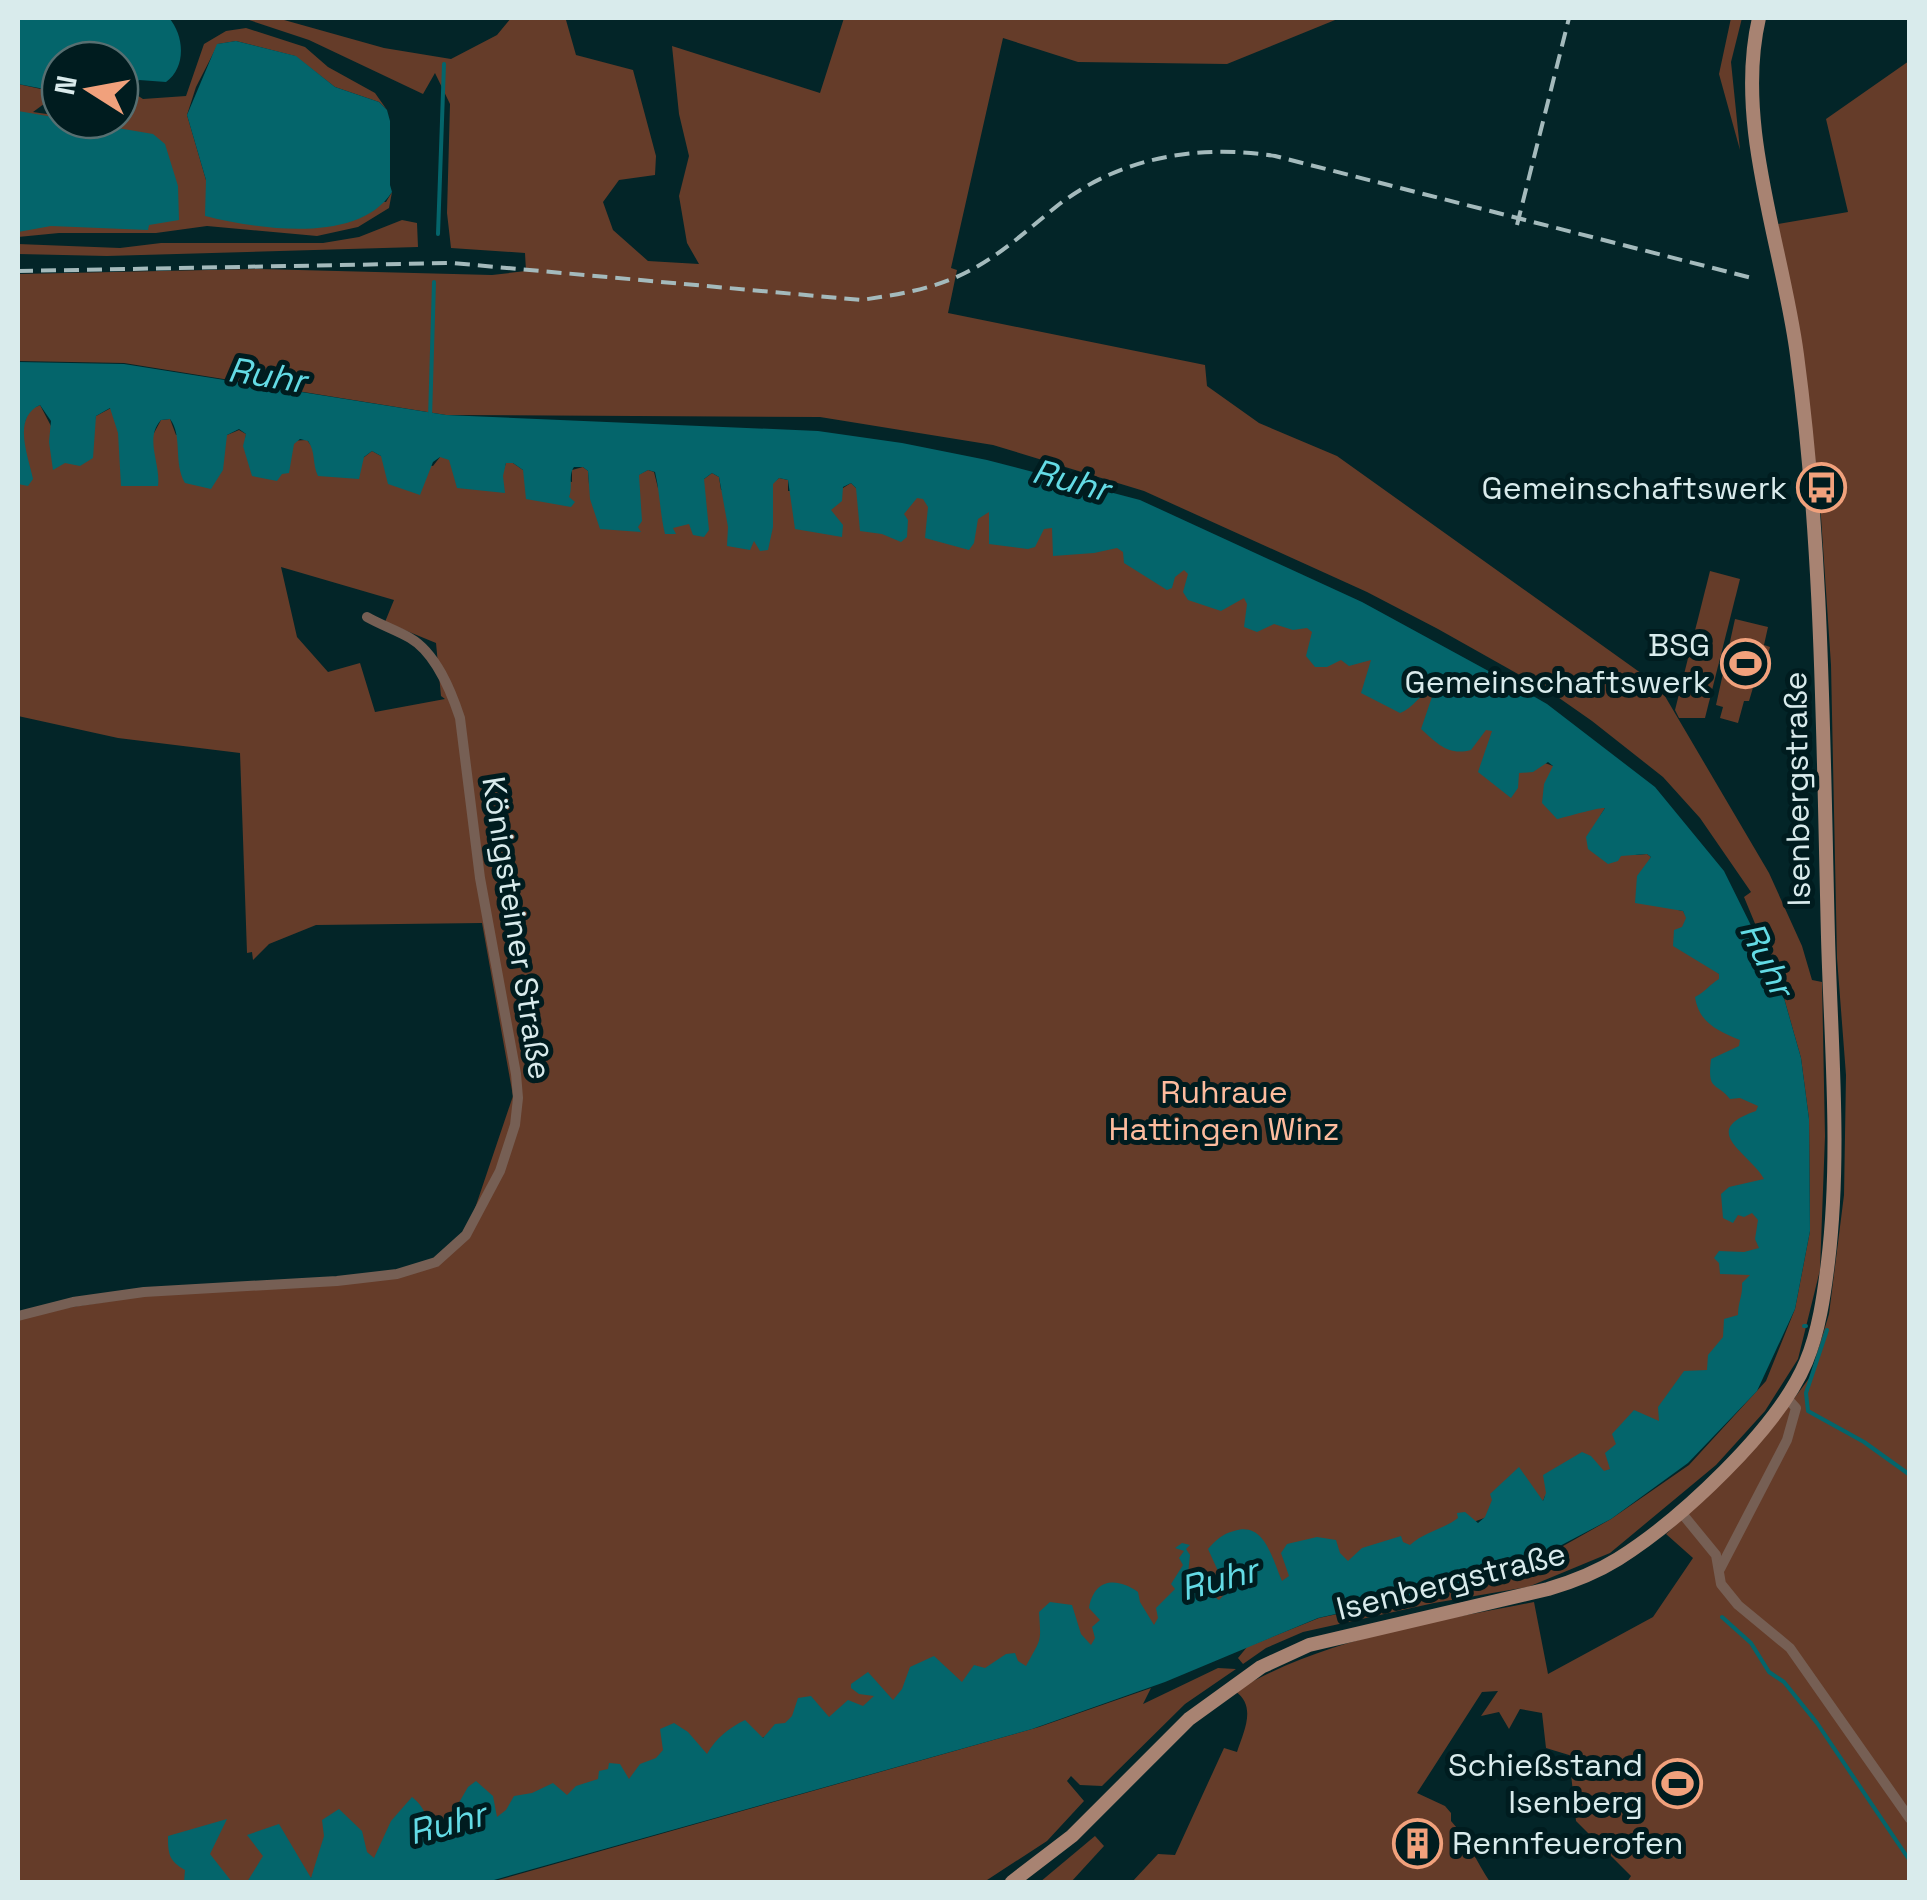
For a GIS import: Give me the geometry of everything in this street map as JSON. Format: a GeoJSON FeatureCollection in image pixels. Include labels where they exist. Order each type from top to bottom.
{"type":"FeatureCollection","features":[{"type":"Feature","properties":{"kind":"main road","name":"Isenbergstraße"},"geometry":{"type":"LineString","coordinates":[[1012,1882],[1072,1836],[1219,1694],[1261,1667],[1309,1645],[1572,1582],[1614,1562],[1680,1511],[1729,1464],[1787,1398],[1806,1364],[1820,1313],[1833,1215],[1835,1124],[1818,548],[1797,354],[1753,118],[1752,58],[1759,18]]}},
{"type":"Feature","properties":{"kind":"street","name":"Königsteiner Straße"},"geometry":{"type":"LineString","coordinates":[[18,1316],[73,1302],[144,1292],[338,1281],[412,1271],[436,1262],[453,1248],[484,1204],[511,1141],[518,1086],[488,926],[460,718],[425,651],[412,639],[367,617]]}},
{"type":"Feature","properties":{"kind":"street"},"geometry":{"type":"LineString","coordinates":[[1720,1569],[1787,1440],[1796,1408],[1787,1398]]}},
{"type":"Feature","properties":{"kind":"street"},"geometry":{"type":"LineString","coordinates":[[1680,1511],[1716,1555],[1720,1584],[1738,1605],[1790,1648],[1910,1818]]}},
{"type":"Feature","properties":{"kind":"green space"},"geometry":{"type":"Polygon","coordinates":[[[243,18],[277,18],[384,48],[451,59],[497,35],[511,18],[566,20],[576,55],[633,70],[656,156],[655,175],[619,180],[603,202],[613,230],[648,261],[699,264],[687,243],[679,196],[689,156],[679,114],[672,46],[820,93],[844,18],[1340,18],[1227,64],[1078,62],[1003,38],[951,268],[957,270],[948,313],[1205,365],[1207,386],[1259,423],[1337,456],[1659,686],[1769,873],[1802,946],[1812,980],[1822,982],[1825,1136],[1820,1270],[1798,1359],[1765,1411],[1716,1465],[1610,1553],[1528,1587],[1303,1632],[1266,1648],[1243,1664],[1238,1658],[1247,1647],[1319,1618],[1489,1581],[1556,1550],[1611,1519],[1689,1465],[1766,1381],[1795,1309],[1810,1231],[1809,1119],[1801,1058],[1780,984],[1744,897],[1751,892],[1700,818],[1663,777],[1552,693],[1367,592],[1144,491],[993,445],[820,417],[446,415],[124,363],[18,361],[18,274],[260,269],[492,275],[526,271],[525,253],[451,248],[447,213],[450,104],[435,73],[423,94],[309,40],[243,18]]]}},
{"type":"Feature","properties":{"kind":"green space"},"geometry":{"type":"Polygon","coordinates":[[[1731,18],[1742,18],[1731,62],[1740,150],[1719,74],[1731,18]]]}},
{"type":"Feature","properties":{"kind":"green space"},"geometry":{"type":"Polygon","coordinates":[[[246,28],[305,47],[328,67],[375,93],[387,110],[379,102],[335,87],[295,56],[236,41],[218,44],[187,115],[206,180],[207,202],[386,202],[392,192],[389,208],[358,227],[317,236],[207,226],[156,233],[18,237],[18,84],[40,89],[40,107],[33,112],[40,113],[40,140],[140,140],[140,97],[186,96],[204,44],[226,31],[246,28]]]}},
{"type":"Feature","properties":{"kind":"green space"},"geometry":{"type":"Polygon","coordinates":[[[1909,61],[1909,1882],[1627,1882],[1631,1876],[1576,1821],[1569,1755],[1546,1748],[1542,1713],[1520,1709],[1509,1729],[1499,1712],[1481,1716],[1498,1691],[1482,1692],[1417,1793],[1451,1813],[1451,1821],[1490,1882],[1132,1882],[1158,1854],[1175,1855],[1224,1748],[1237,1752],[1247,1711],[1235,1691],[1270,1673],[1380,1634],[1534,1602],[1548,1674],[1653,1617],[1693,1558],[1666,1534],[1770,1431],[1810,1377],[1829,1314],[1844,1195],[1846,1075],[1837,958],[1831,665],[1821,517],[1803,369],[1778,224],[1848,212],[1826,119],[1909,61]]]}},
{"type":"Feature","properties":{"kind":"green space"},"geometry":{"type":"Polygon","coordinates":[[[402,220],[417,223],[418,247],[107,256],[18,254],[18,244],[120,248],[161,243],[323,243],[359,237],[402,220]]]}},
{"type":"Feature","properties":{"kind":"green space","name":"Ruhraue Hattingen Winz"},"geometry":{"type":"Polygon","coordinates":[[[40,405],[51,426],[93,428],[96,416],[111,408],[154,433],[161,420],[170,419],[176,435],[227,435],[239,430],[246,434],[245,443],[307,440],[313,448],[363,458],[372,451],[433,466],[445,457],[502,475],[506,463],[513,463],[523,470],[572,482],[572,470],[583,467],[588,471],[589,484],[648,470],[654,472],[658,488],[704,490],[704,479],[712,473],[719,477],[721,490],[773,483],[779,478],[788,480],[788,491],[843,488],[851,483],[856,488],[976,506],[1105,532],[1396,653],[1553,766],[1605,808],[1600,816],[1636,855],[1651,857],[1646,866],[1678,910],[1683,911],[1719,974],[1746,1034],[1768,1149],[1759,1276],[1705,1378],[1611,1469],[1545,1496],[1543,1501],[1538,1498],[1374,1559],[1046,1662],[782,1729],[310,1878],[284,1882],[18,1882],[18,1319],[33,1313],[143,1296],[362,1279],[425,1267],[466,1235],[513,1096],[482,923],[316,925],[269,944],[253,960],[252,952],[247,953],[240,753],[118,738],[18,716],[18,424],[24,424],[29,410],[40,405]],[[281,567],[297,637],[328,672],[360,663],[375,712],[445,699],[441,696],[436,643],[385,622],[394,600],[281,567]]]}},
{"type":"Feature","properties":{"kind":"green space"},"geometry":{"type":"Polygon","coordinates":[[[1710,571],[1740,579],[1705,718],[1679,718],[1675,710],[1710,571]]]}},
{"type":"Feature","properties":{"kind":"green space","name":"BSG Gemeinschaftswerk"},"geometry":{"type":"Polygon","coordinates":[[[1735,619],[1768,627],[1764,645],[1770,647],[1761,681],[1755,681],[1749,701],[1744,701],[1738,723],[1720,718],[1723,707],[1716,705],[1735,619]]]}},
{"type":"Feature","properties":{"kind":"green space"},"geometry":{"type":"Polygon","coordinates":[[[1218,1668],[1236,1669],[1185,1704],[1102,1786],[1080,1785],[1071,1776],[1067,1781],[1084,1801],[1047,1841],[984,1882],[491,1882],[1039,1727],[1151,1688],[1143,1704],[1218,1668]]]}},
{"type":"Feature","properties":{"kind":"green space"},"geometry":{"type":"Polygon","coordinates":[[[1095,1836],[1104,1846],[1071,1882],[1040,1882],[1095,1836]]]}},
{"type":"Feature","properties":{"kind":"water"},"geometry":{"type":"Polygon","coordinates":[[[18,18],[169,18],[178,33],[180,60],[166,82],[140,80],[140,40],[40,40],[40,88],[18,84],[18,18]]]}},
{"type":"Feature","properties":{"kind":"water"},"geometry":{"type":"Polygon","coordinates":[[[236,41],[296,56],[335,87],[379,102],[387,110],[392,192],[376,209],[356,220],[305,229],[205,216],[206,180],[187,115],[217,44],[236,41]]]}},
{"type":"Feature","properties":{"kind":"water"},"geometry":{"type":"Polygon","coordinates":[[[18,111],[40,115],[40,140],[140,140],[140,132],[153,134],[165,144],[178,186],[179,220],[149,225],[148,230],[51,226],[18,232],[18,111]]]}},
{"type":"Feature","properties":{"kind":"water","name":"Ruhr"},"geometry":{"type":"Polygon","coordinates":[[[18,362],[124,364],[446,415],[818,431],[987,460],[1140,500],[1362,602],[1547,704],[1655,787],[1724,871],[1780,984],[1801,1058],[1809,1119],[1810,1231],[1795,1309],[1757,1391],[1688,1463],[1611,1519],[1554,1549],[1486,1580],[1318,1618],[1165,1682],[1032,1729],[487,1882],[247,1882],[263,1856],[247,1835],[279,1824],[311,1878],[324,1836],[322,1820],[339,1809],[362,1831],[367,1852],[374,1858],[391,1821],[412,1797],[439,1837],[468,1787],[476,1781],[493,1796],[497,1817],[514,1796],[553,1783],[567,1795],[576,1786],[598,1779],[599,1771],[608,1769],[609,1763],[620,1764],[629,1779],[640,1764],[656,1758],[663,1750],[660,1729],[674,1723],[688,1732],[707,1754],[723,1734],[745,1720],[763,1738],[775,1724],[785,1723],[792,1716],[798,1698],[811,1696],[829,1717],[848,1700],[863,1706],[874,1696],[859,1694],[851,1684],[868,1672],[893,1700],[910,1667],[934,1656],[962,1682],[974,1665],[985,1668],[1006,1654],[1015,1653],[1026,1666],[1039,1640],[1039,1612],[1050,1602],[1072,1605],[1081,1634],[1091,1645],[1095,1638],[1092,1627],[1100,1620],[1089,1608],[1096,1591],[1108,1583],[1122,1584],[1138,1592],[1154,1625],[1158,1618],[1156,1608],[1175,1589],[1171,1584],[1183,1565],[1179,1558],[1184,1551],[1175,1548],[1182,1543],[1190,1545],[1186,1549],[1190,1555],[1188,1574],[1194,1580],[1207,1581],[1219,1600],[1231,1588],[1223,1582],[1208,1549],[1230,1532],[1245,1529],[1260,1537],[1282,1581],[1289,1576],[1281,1553],[1287,1544],[1317,1537],[1336,1540],[1348,1561],[1362,1548],[1401,1536],[1410,1545],[1458,1518],[1457,1513],[1465,1512],[1478,1523],[1485,1517],[1492,1500],[1490,1494],[1519,1467],[1543,1501],[1543,1475],[1582,1452],[1604,1471],[1610,1469],[1605,1453],[1616,1444],[1612,1434],[1634,1410],[1659,1421],[1658,1407],[1684,1371],[1707,1370],[1708,1355],[1723,1337],[1724,1319],[1738,1315],[1742,1283],[1750,1275],[1720,1274],[1714,1258],[1719,1251],[1759,1248],[1755,1239],[1758,1220],[1752,1213],[1738,1215],[1733,1223],[1723,1218],[1721,1194],[1729,1187],[1764,1179],[1729,1134],[1730,1126],[1758,1106],[1740,1098],[1730,1099],[1712,1081],[1711,1059],[1739,1046],[1740,1040],[1711,1025],[1697,1006],[1695,997],[1719,979],[1719,974],[1673,946],[1674,930],[1682,927],[1686,918],[1683,911],[1635,903],[1637,876],[1651,857],[1621,856],[1608,864],[1588,849],[1586,837],[1605,808],[1557,819],[1542,803],[1544,784],[1553,766],[1548,762],[1533,772],[1519,773],[1518,788],[1511,798],[1478,772],[1492,731],[1486,730],[1471,750],[1444,747],[1421,729],[1434,691],[1400,713],[1361,693],[1371,660],[1349,666],[1341,660],[1327,667],[1315,667],[1306,656],[1312,632],[1307,628],[1293,630],[1274,624],[1257,632],[1244,627],[1244,598],[1221,611],[1188,600],[1183,592],[1188,574],[1184,570],[1167,590],[1124,563],[1123,552],[1117,548],[1053,556],[1052,528],[1044,529],[1035,547],[1028,549],[989,544],[989,512],[978,519],[969,550],[925,538],[928,507],[923,499],[917,498],[904,514],[908,520],[907,537],[901,542],[860,531],[856,488],[851,483],[843,487],[842,501],[831,510],[843,525],[842,537],[795,529],[788,480],[779,478],[773,484],[773,527],[768,550],[760,551],[754,541],[750,550],[727,546],[728,527],[719,477],[712,473],[704,479],[709,530],[704,537],[693,535],[689,524],[673,528],[676,534],[665,534],[655,472],[648,470],[639,475],[641,532],[600,529],[590,499],[588,471],[583,467],[572,470],[569,497],[575,502],[571,507],[526,499],[523,470],[513,463],[506,463],[505,493],[457,488],[449,460],[440,457],[433,462],[420,495],[388,484],[381,456],[372,451],[364,457],[359,479],[318,476],[310,445],[300,439],[294,444],[289,473],[282,474],[277,481],[252,476],[243,446],[246,434],[239,429],[227,435],[223,470],[211,489],[185,483],[170,419],[161,420],[154,435],[158,486],[121,486],[118,433],[110,408],[96,416],[93,458],[80,466],[65,463],[53,470],[51,421],[40,405],[31,411],[24,428],[33,479],[28,486],[18,484],[18,362]]]}},
{"type":"Feature","properties":{"kind":"water"},"geometry":{"type":"Polygon","coordinates":[[[227,1819],[210,1854],[232,1882],[184,1882],[185,1870],[170,1856],[168,1836],[227,1819]]]}},
{"type":"Feature","properties":{"kind":"waterway"},"geometry":{"type":"LineString","coordinates":[[438,234],[444,64]]}},
{"type":"Feature","properties":{"kind":"waterway"},"geometry":{"type":"LineString","coordinates":[[430,418],[434,282]]}},
{"type":"Feature","properties":{"kind":"waterway"},"geometry":{"type":"LineString","coordinates":[[1827,1330],[1806,1393],[1808,1411],[1864,1442],[1910,1475]]}},
{"type":"Feature","properties":{"kind":"waterway"},"geometry":{"type":"LineString","coordinates":[[1722,1617],[1751,1643],[1769,1672],[1784,1682],[1817,1723],[1910,1861]]}},
{"type":"Feature","properties":{"kind":"railway"},"geometry":{"type":"LineString","coordinates":[[1517,225],[1569,18]]}},
{"type":"Feature","properties":{"kind":"railway"},"geometry":{"type":"LineString","coordinates":[[18,271],[452,263],[861,300],[953,279],[1002,251],[1081,189],[1133,165],[1217,152],[1275,156],[1756,279]]}},
{"type":"Feature","properties":{"kind":"place","name":"Gemeinschaftswerk"},"geometry":{"type":"Point","coordinates":[1822,488]}},
{"type":"Feature","properties":{"kind":"place","name":"BSG Gemeinschaftswerk"},"geometry":{"type":"Point","coordinates":[1745,663]}},
{"type":"Feature","properties":{"kind":"place","name":"Schießstand Isenberg"},"geometry":{"type":"Point","coordinates":[1678,1783]}},
{"type":"Feature","properties":{"kind":"place","name":"Rennfeuerofen"},"geometry":{"type":"Point","coordinates":[1417,1843]}}]}
